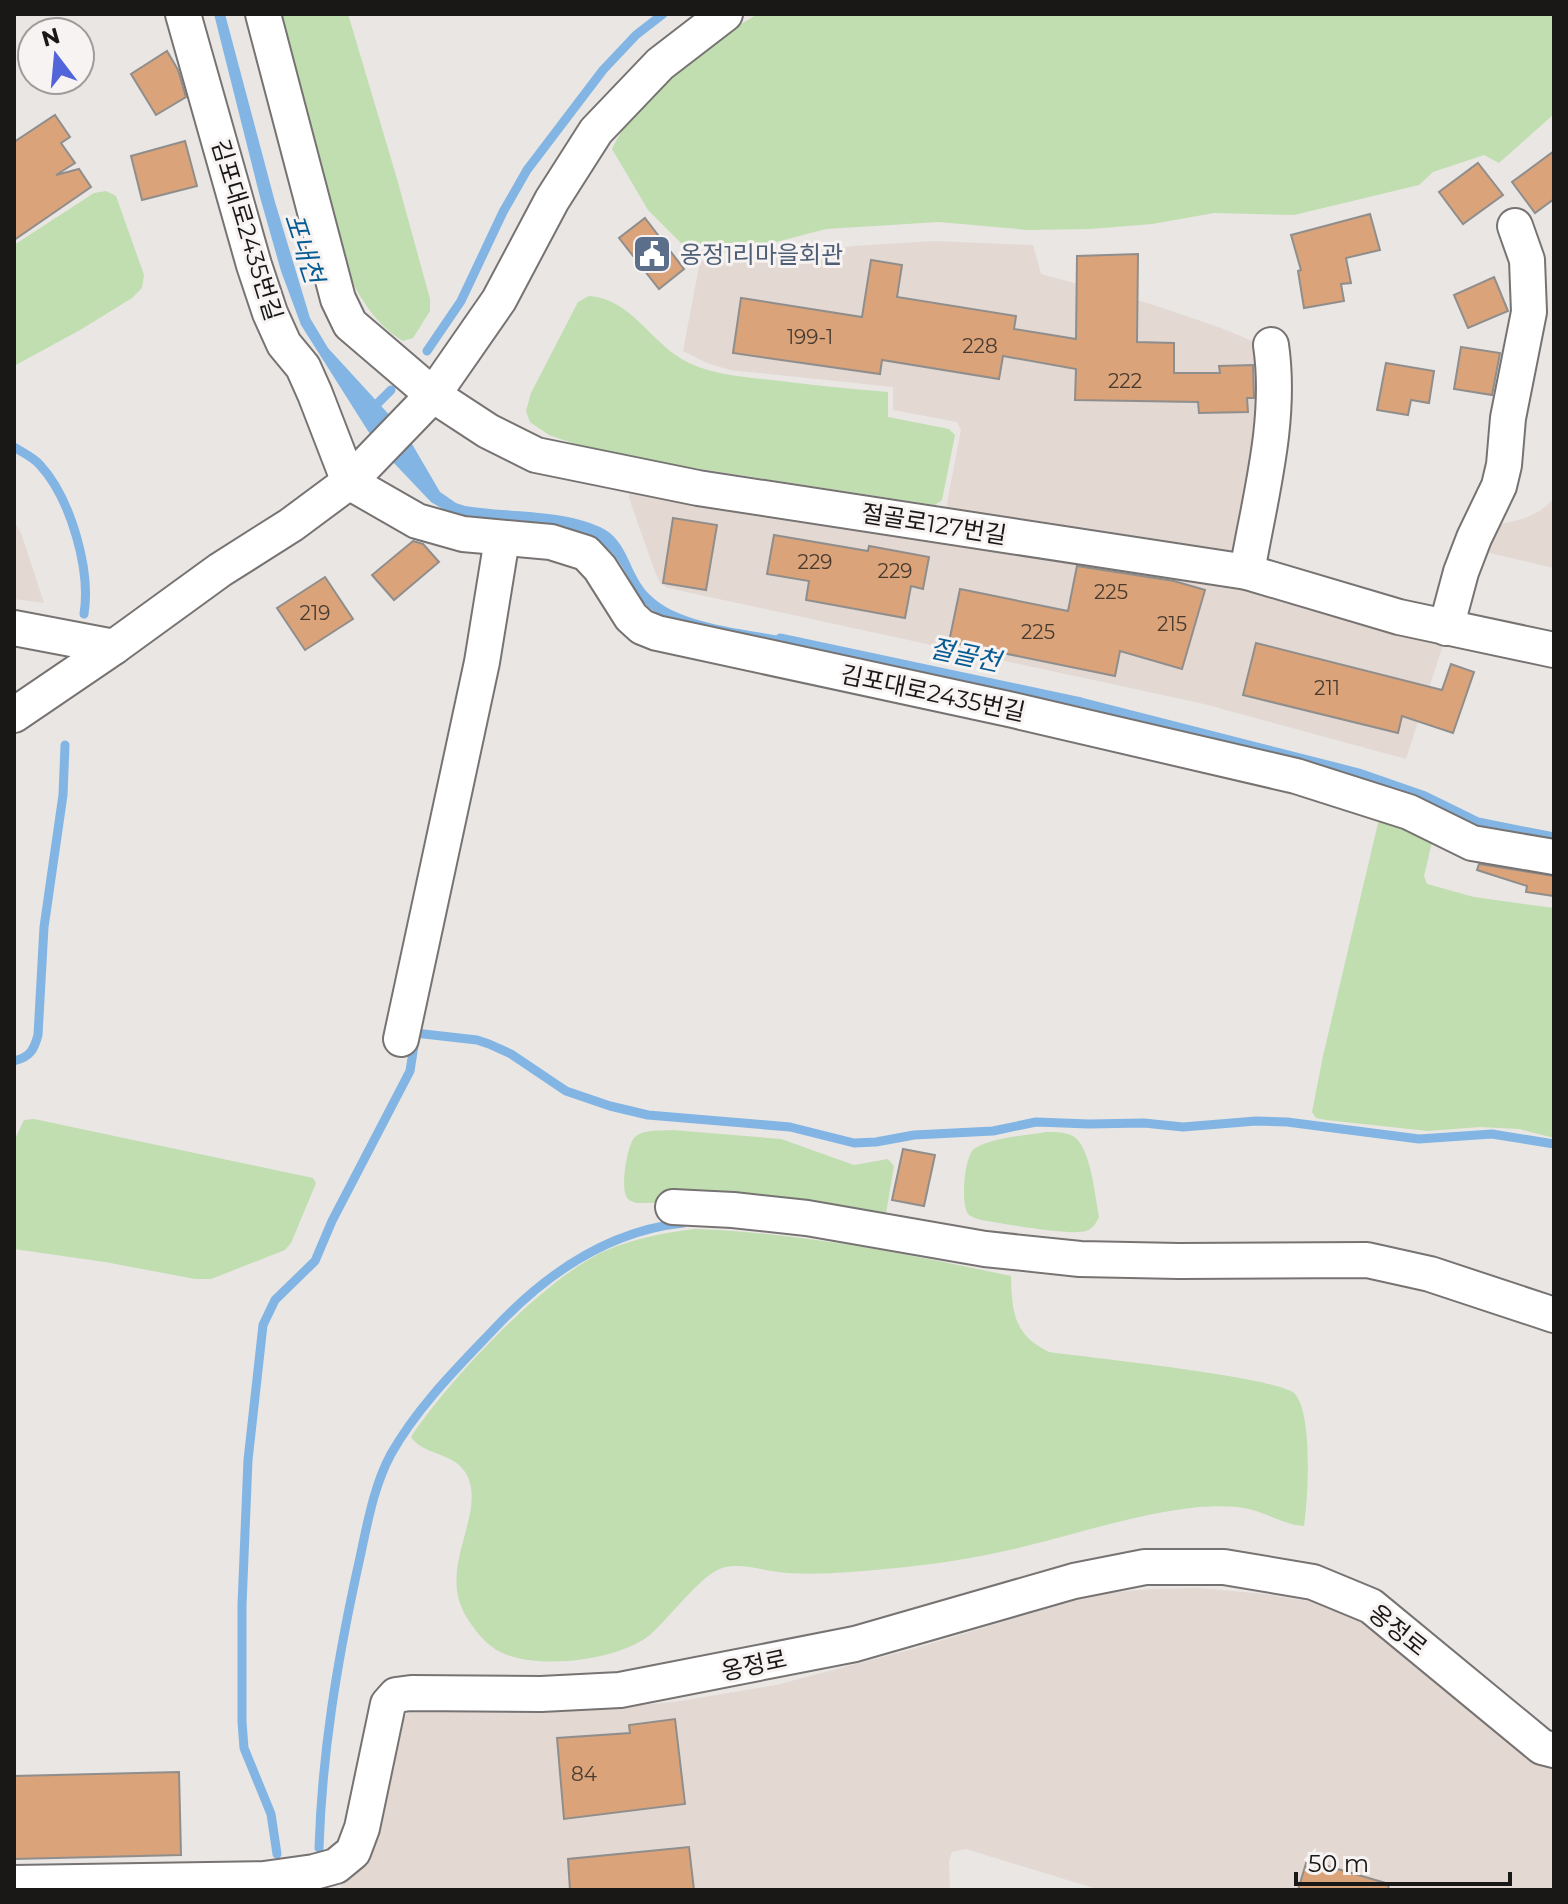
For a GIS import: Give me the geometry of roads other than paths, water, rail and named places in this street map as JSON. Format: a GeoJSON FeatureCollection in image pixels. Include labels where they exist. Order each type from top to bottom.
{"type":"FeatureCollection","features":[{"type":"Feature","properties":{"kind":"street","name":"김포대로2435번길"},"geometry":{"type":"LineString","coordinates":[[183,14],[270,313],[284,344],[303,367],[359,471],[417,521],[463,534],[551,542],[586,553],[600,568],[631,617],[642,627],[657,633],[1013,710],[1296,776],[1409,812],[1472,843],[1554,857]]}},
{"type":"Feature","properties":{"kind":"street"},"geometry":{"type":"LineString","coordinates":[[263,14],[338,299],[350,324],[425,402]]}},
{"type":"Feature","properties":{"kind":"street"},"geometry":{"type":"LineString","coordinates":[[14,715],[220,570],[291,525],[359,471],[425,402],[499,300],[552,200],[596,131],[660,64],[725,14]]}},
{"type":"Feature","properties":{"kind":"street"},"geometry":{"type":"LineString","coordinates":[[1446,628],[1461,572],[1499,486],[1504,465],[1508,418],[1529,312],[1527,260],[1515,226]]}},
{"type":"Feature","properties":{"kind":"street"},"geometry":{"type":"LineString","coordinates":[[1247,572],[1273,422],[1276,379],[1271,345]]}},
{"type":"Feature","properties":{"kind":"street","name":"절골로127번길"},"geometry":{"type":"LineString","coordinates":[[425,402],[536,455],[698,488],[1247,572],[1399,617],[1554,650]]}},
{"type":"Feature","properties":{"kind":"street"},"geometry":{"type":"LineString","coordinates":[[401,1039],[482,662],[502,539]]}},
{"type":"Feature","properties":{"kind":"street"},"geometry":{"type":"LineString","coordinates":[[14,628],[114,647]]}},
{"type":"Feature","properties":{"kind":"street"},"geometry":{"type":"LineString","coordinates":[[673,1207],[807,1218],[985,1249],[1080,1259],[1367,1260],[1430,1274],[1554,1315]]}},
{"type":"Feature","properties":{"kind":"street","name":"옹정로"},"geometry":{"type":"LineString","coordinates":[[14,1883],[264,1879],[336,1866],[353,1852],[362,1828],[388,1704],[396,1695],[620,1690],[855,1644],[1074,1581],[1145,1567],[1224,1567],[1313,1582],[1371,1606],[1542,1747],[1554,1750]]}},
{"type":"Feature","properties":{"kind":"water"},"geometry":{"type":"Polygon","coordinates":[[[214,14],[225,14],[275,202],[310,318],[328,348],[405,432],[440,492],[465,506],[552,514],[600,527],[617,540],[643,587],[663,605],[696,619],[790,638],[790,642],[718,632],[665,617],[646,604],[614,555],[600,543],[564,527],[462,517],[448,512],[431,502],[393,462],[368,431],[301,325],[281,271],[260,197],[214,14]]]}},
{"type":"Feature","properties":{"kind":"waterway"},"geometry":{"type":"LineString","coordinates":[[427,351],[461,301],[503,212],[527,170],[603,70],[636,35],[663,14]]}},
{"type":"Feature","properties":{"kind":"waterway"},"geometry":{"type":"LineString","coordinates":[[371,410],[391,390]]}},
{"type":"Feature","properties":{"kind":"waterway"},"geometry":{"type":"LineString","coordinates":[[14,447],[40,465],[61,496],[69,515],[81,556],[84,614]]}},
{"type":"Feature","properties":{"kind":"waterway","name":"절골천"},"geometry":{"type":"LineString","coordinates":[[780,638],[1081,702],[1359,773],[1425,796],[1478,822],[1554,837]]}},
{"type":"Feature","properties":{"kind":"waterway"},"geometry":{"type":"LineString","coordinates":[[14,1061],[30,1052],[38,1035],[44,927],[63,795],[65,745]]}},
{"type":"Feature","properties":{"kind":"waterway"},"geometry":{"type":"LineString","coordinates":[[415,1033],[489,1044],[511,1054],[566,1091],[610,1106],[648,1115],[790,1127],[854,1143],[914,1135],[993,1131],[1036,1122],[1144,1123],[1183,1127],[1256,1121],[1287,1122],[1419,1139],[1492,1134],[1554,1144]]}},
{"type":"Feature","properties":{"kind":"waterway"},"geometry":{"type":"LineString","coordinates":[[277,1854],[271,1814],[244,1748],[242,1722],[242,1605],[248,1460],[263,1325],[275,1300],[315,1261],[332,1221],[410,1071],[415,1039]]}},
{"type":"Feature","properties":{"kind":"waterway"},"geometry":{"type":"LineString","coordinates":[[319,1848],[327,1743],[343,1640],[370,1511],[391,1454],[439,1388],[515,1308],[557,1273],[604,1245],[629,1235],[683,1223]]}},
{"type":"Feature","properties":{"kind":"place","name":"옹정1리마을회관"},"geometry":{"type":"Point","coordinates":[652,254]}},
{"type":"Feature","properties":{"kind":"water label","name":"포내천"},"geometry":{"type":"Point","coordinates":[304,248]}}]}
